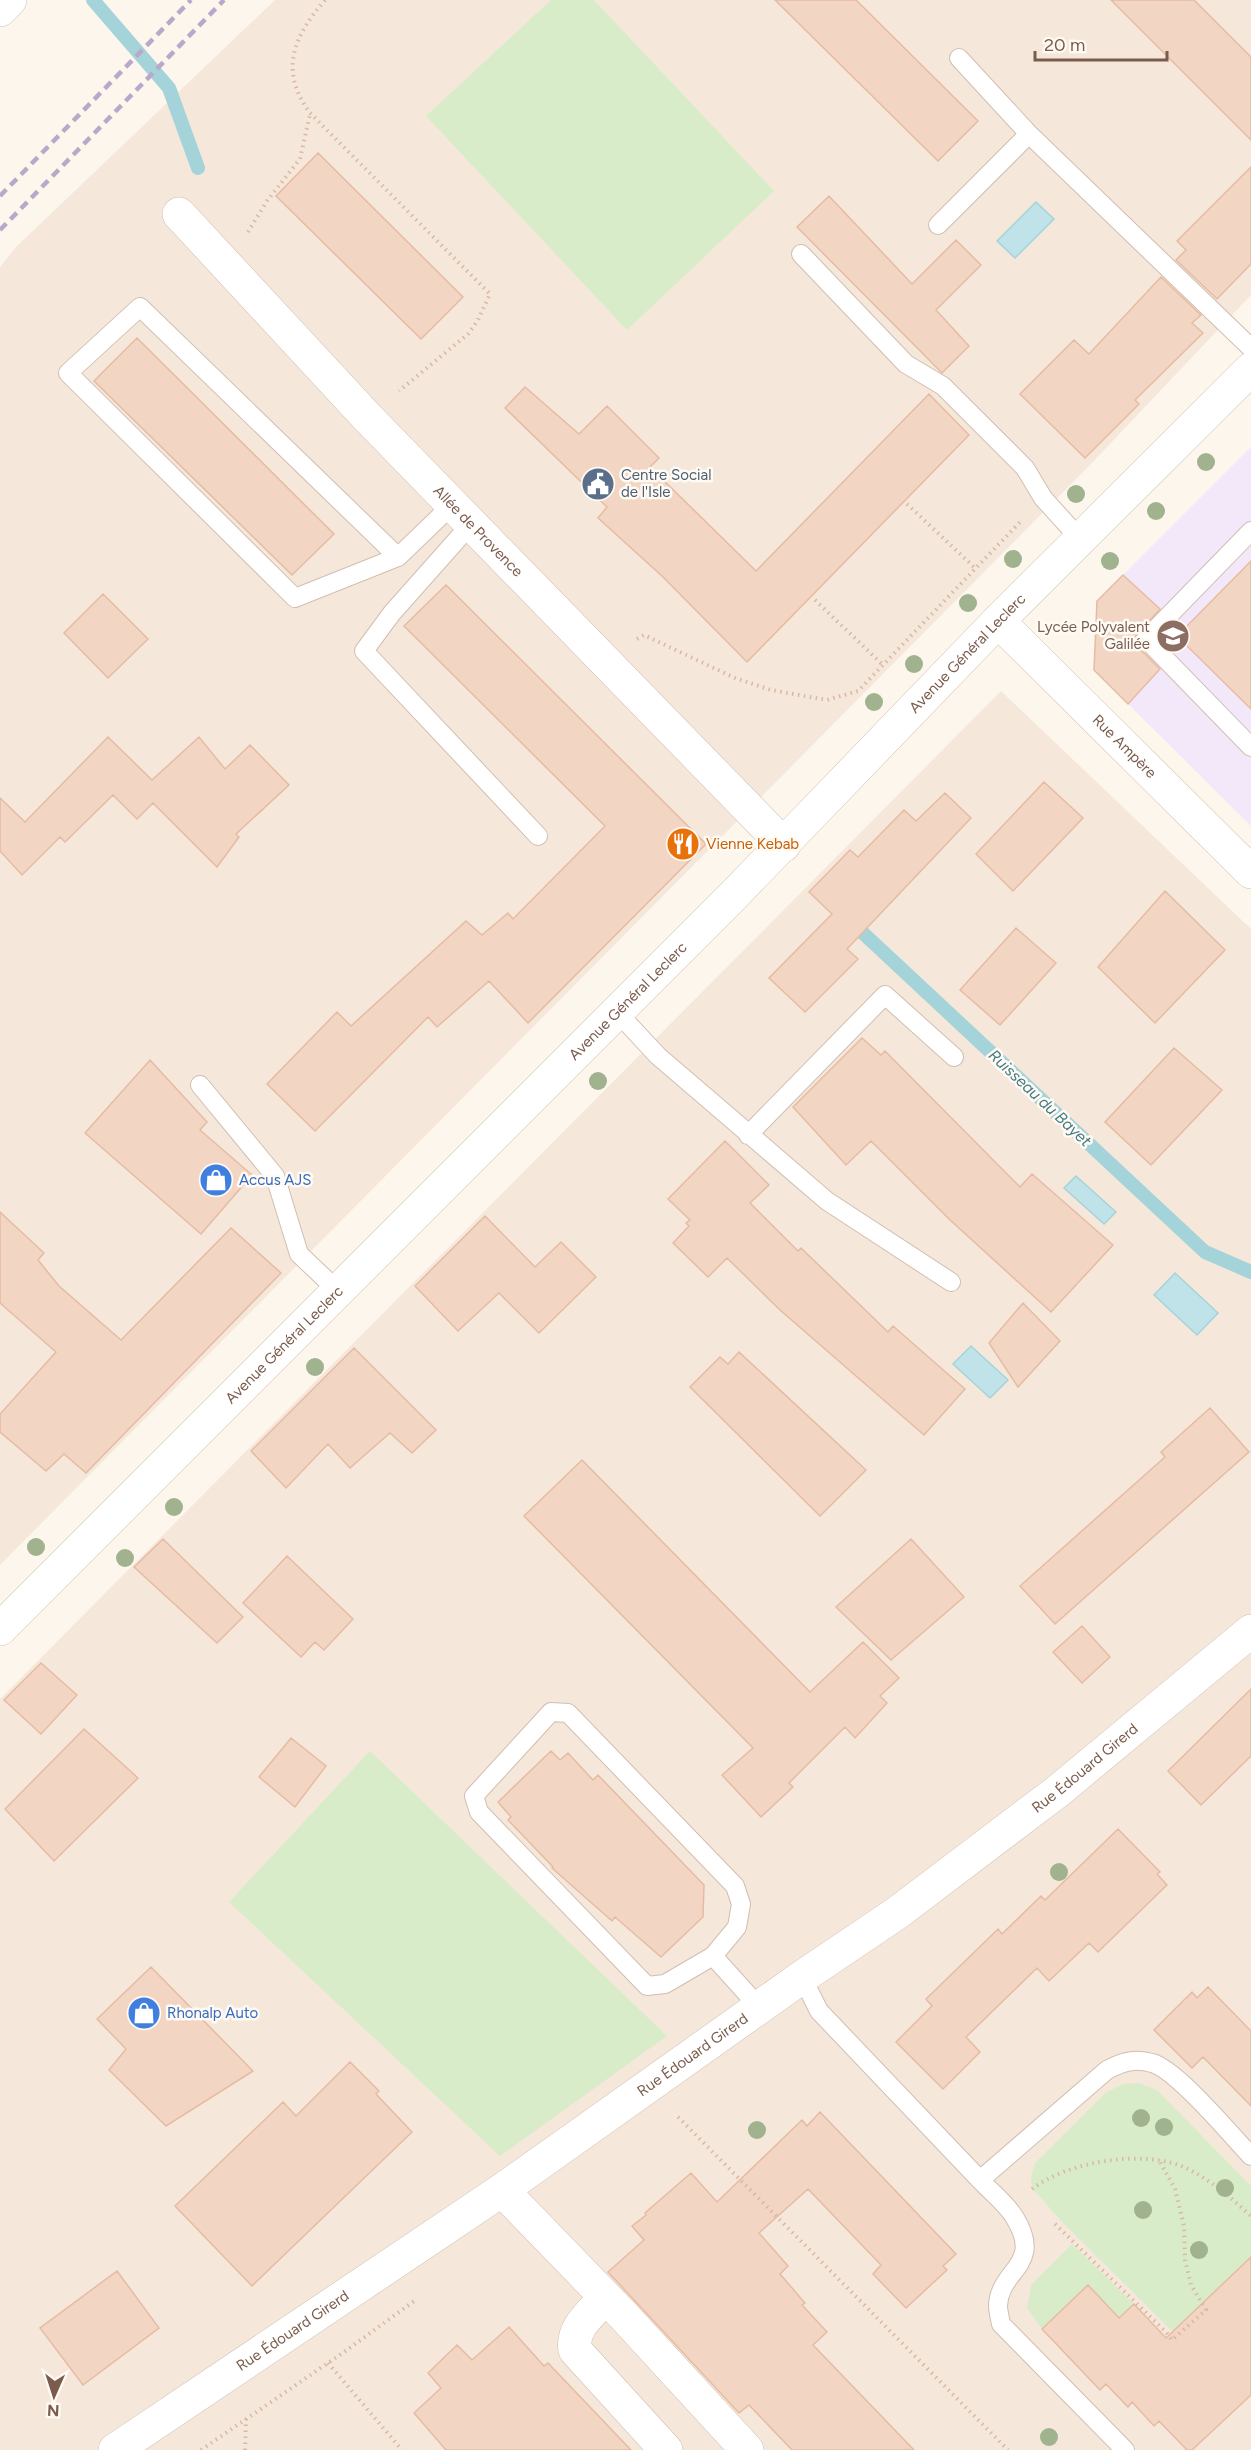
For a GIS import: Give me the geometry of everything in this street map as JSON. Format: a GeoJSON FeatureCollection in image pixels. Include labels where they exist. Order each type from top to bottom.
{"type":"FeatureCollection","features":[{"type":"Feature","properties":{"kind":"street"},"geometry":{"type":"LineString","coordinates":[[0,10],[10,0]]}},
{"type":"Feature","properties":{"kind":"street","name":"Allée de Provence"},"geometry":{"type":"LineString","coordinates":[[179,214],[367,417],[784,845]]}},
{"type":"Feature","properties":{"kind":"street","name":"Avenue Général Leclerc"},"geometry":{"type":"LineString","coordinates":[[0,1629],[784,845],[998,621],[1251,369]]}},
{"type":"Feature","properties":{"kind":"street","name":"Rue Ampère"},"geometry":{"type":"LineString","coordinates":[[998,621],[1251,872]]}},
{"type":"Feature","properties":{"kind":"street","name":"Rue Édouard Girerd"},"geometry":{"type":"LineString","coordinates":[[115,2450],[502,2190],[759,2007],[897,1913],[1058,1791],[1251,1631]]}},
{"type":"Feature","properties":{"kind":"street"},"geometry":{"type":"LineString","coordinates":[[502,2190],[747,2450]]}},
{"type":"Feature","properties":{"kind":"street"},"geometry":{"type":"LineString","coordinates":[[605,2298],[577,2330],[573,2338],[575,2350],[666,2450]]}},
{"type":"Feature","properties":{"kind":"lane"},"geometry":{"type":"LineString","coordinates":[[959,58],[1029,134],[1251,348]]}},
{"type":"Feature","properties":{"kind":"lane"},"geometry":{"type":"LineString","coordinates":[[938,225],[1029,134]]}},
{"type":"Feature","properties":{"kind":"lane"},"geometry":{"type":"LineString","coordinates":[[801,254],[906,364],[943,386],[1025,468],[1043,498],[1080,539]]}},
{"type":"Feature","properties":{"kind":"lane"},"geometry":{"type":"LineString","coordinates":[[398,556],[140,307],[68,373],[295,598],[398,556],[462,514]]}},
{"type":"Feature","properties":{"kind":"lane"},"geometry":{"type":"LineString","coordinates":[[462,514],[364,651],[538,836]]}},
{"type":"Feature","properties":{"kind":"lane"},"geometry":{"type":"LineString","coordinates":[[1251,531],[1146,639],[1251,747]]}},
{"type":"Feature","properties":{"kind":"lane"},"geometry":{"type":"LineString","coordinates":[[748,1135],[885,995],[954,1057]]}},
{"type":"Feature","properties":{"kind":"lane"},"geometry":{"type":"LineString","coordinates":[[617,1012],[658,1056],[827,1201],[951,1282]]}},
{"type":"Feature","properties":{"kind":"lane"},"geometry":{"type":"LineString","coordinates":[[201,1085],[275,1176],[299,1254],[338,1291]]}},
{"type":"Feature","properties":{"kind":"lane"},"geometry":{"type":"LineString","coordinates":[[552,1712],[567,1713],[735,1886],[741,1904],[737,1927],[713,1956],[665,1984],[647,1986],[479,1812],[474,1796],[552,1712]]}},
{"type":"Feature","properties":{"kind":"lane"},"geometry":{"type":"LineString","coordinates":[[713,1956],[759,2007]]}},
{"type":"Feature","properties":{"kind":"lane"},"geometry":{"type":"LineString","coordinates":[[802,1977],[819,2011],[1014,2216],[1023,2234],[1025,2247],[1021,2264],[1002,2290],[998,2305],[1001,2324],[1125,2450]]}},
{"type":"Feature","properties":{"kind":"lane"},"geometry":{"type":"LineString","coordinates":[[980,2181],[1107,2070],[1125,2060],[1153,2063],[1176,2077],[1251,2156]]}},
{"type":"Feature","properties":{"kind":"path"},"geometry":{"type":"LineString","coordinates":[[325,0],[309,18],[295,52],[292,73],[297,96],[310,113],[490,294],[478,320],[468,334],[367,417]]}},
{"type":"Feature","properties":{"kind":"path"},"geometry":{"type":"LineString","coordinates":[[227,267],[267,201],[300,159],[310,113]]}},
{"type":"Feature","properties":{"kind":"path"},"geometry":{"type":"LineString","coordinates":[[603,660],[644,635],[735,678],[771,690],[826,700],[858,691],[1043,498]]}},
{"type":"Feature","properties":{"kind":"path"},"geometry":{"type":"LineString","coordinates":[[907,504],[975,568]]}},
{"type":"Feature","properties":{"kind":"path"},"geometry":{"type":"LineString","coordinates":[[815,600],[883,665]]}},
{"type":"Feature","properties":{"kind":"path"},"geometry":{"type":"LineString","coordinates":[[678,2117],[1008,2450]]}},
{"type":"Feature","properties":{"kind":"path"},"geometry":{"type":"LineString","coordinates":[[1014,2216],[1032,2188],[1072,2168],[1118,2160],[1159,2160],[1185,2168],[1213,2183],[1251,2216]]}},
{"type":"Feature","properties":{"kind":"path"},"geometry":{"type":"LineString","coordinates":[[1014,2216],[1044,2213],[1172,2340],[1206,2310],[1191,2285],[1185,2260],[1184,2226],[1175,2189],[1159,2160]]}},
{"type":"Feature","properties":{"kind":"path"},"geometry":{"type":"LineString","coordinates":[[328,2363],[402,2450]]}},
{"type":"Feature","properties":{"kind":"path"},"geometry":{"type":"LineString","coordinates":[[245,2450],[246,2419]]}},
{"type":"Feature","properties":{"kind":"shaded area"},"geometry":{"type":"Polygon","coordinates":[[[275,0],[1251,0],[1251,295],[1089,466],[0,1565],[0,267],[16,247],[275,0]]]}},
{"type":"Feature","properties":{"kind":"shaded area","name":"Lycée Polyvalent Galilée"},"geometry":{"type":"Polygon","coordinates":[[[1251,447],[1251,826],[1094,670],[1097,601],[1251,447]]]}},
{"type":"Feature","properties":{"kind":"shaded area"},"geometry":{"type":"Polygon","coordinates":[[[1001,691],[1251,929],[1251,2450],[0,2450],[0,1699],[1001,691]]]}},
{"type":"Feature","properties":{"kind":"green space"},"geometry":{"type":"Polygon","coordinates":[[[551,0],[594,0],[774,191],[627,330],[426,116],[551,0]]]}},
{"type":"Feature","properties":{"kind":"green space"},"geometry":{"type":"Polygon","coordinates":[[[370,1751],[667,2036],[500,2156],[229,1902],[370,1751]]]}},
{"type":"Feature","properties":{"kind":"green space"},"geometry":{"type":"Polygon","coordinates":[[[1139,2083],[1157,2090],[1251,2186],[1251,2257],[1172,2331],[1062,2222],[1032,2188],[1031,2177],[1035,2163],[1105,2093],[1123,2084],[1139,2083]]]}},
{"type":"Feature","properties":{"kind":"green space"},"geometry":{"type":"Polygon","coordinates":[[[1072,2244],[1134,2304],[1119,2318],[1088,2285],[1042,2329],[1027,2308],[1031,2285],[1072,2244]]]}},
{"type":"Feature","properties":{"kind":"water"},"geometry":{"type":"Polygon","coordinates":[[[1036,202],[1054,219],[1015,258],[997,241],[1036,202]]]}},
{"type":"Feature","properties":{"kind":"water"},"geometry":{"type":"Polygon","coordinates":[[[1076,1176],[1116,1212],[1104,1224],[1064,1188],[1076,1176]]]}},
{"type":"Feature","properties":{"kind":"water"},"geometry":{"type":"Polygon","coordinates":[[[1175,1273],[1218,1313],[1197,1335],[1154,1295],[1175,1273]]]}},
{"type":"Feature","properties":{"kind":"water"},"geometry":{"type":"Polygon","coordinates":[[[971,1346],[1008,1380],[990,1398],[953,1364],[971,1346]]]}},
{"type":"Feature","properties":{"kind":"building"},"geometry":{"type":"Polygon","coordinates":[[[775,0],[856,0],[978,121],[938,161],[775,0]]]}},
{"type":"Feature","properties":{"kind":"building"},"geometry":{"type":"Polygon","coordinates":[[[1111,0],[1194,0],[1251,57],[1251,140],[1111,0]]]}},
{"type":"Feature","properties":{"kind":"building"},"geometry":{"type":"Polygon","coordinates":[[[318,153],[463,297],[421,339],[276,196],[318,153]]]}},
{"type":"Feature","properties":{"kind":"building"},"geometry":{"type":"Polygon","coordinates":[[[1251,167],[1251,264],[1217,299],[1176,260],[1186,250],[1177,241],[1251,167]]]}},
{"type":"Feature","properties":{"kind":"building"},"geometry":{"type":"Polygon","coordinates":[[[829,196],[912,284],[956,240],[981,265],[936,310],[969,346],[942,373],[797,227],[829,196]]]}},
{"type":"Feature","properties":{"kind":"building"},"geometry":{"type":"Polygon","coordinates":[[[1161,277],[1201,315],[1192,323],[1203,333],[1135,400],[1139,404],[1085,458],[1020,394],[1074,340],[1089,354],[1161,277]]]}},
{"type":"Feature","properties":{"kind":"building"},"geometry":{"type":"Polygon","coordinates":[[[137,338],[334,534],[292,575],[94,381],[137,338]]]}},
{"type":"Feature","properties":{"kind":"building"},"geometry":{"type":"Polygon","coordinates":[[[525,387],[579,434],[607,406],[659,458],[650,467],[756,571],[929,394],[969,435],[747,662],[663,577],[598,518],[607,507],[505,408],[525,387]]]}},
{"type":"Feature","properties":{"kind":"building"},"geometry":{"type":"Polygon","coordinates":[[[1251,561],[1251,709],[1183,642],[1175,652],[1162,639],[1177,624],[1183,630],[1251,561]]]}},
{"type":"Feature","properties":{"kind":"building"},"geometry":{"type":"Polygon","coordinates":[[[1123,575],[1160,609],[1135,637],[1138,647],[1160,669],[1128,704],[1094,670],[1097,601],[1123,575]]]}},
{"type":"Feature","properties":{"kind":"building"},"geometry":{"type":"Polygon","coordinates":[[[446,585],[706,844],[528,1023],[489,981],[437,1027],[428,1017],[315,1131],[267,1084],[337,1012],[351,1026],[466,921],[482,935],[508,913],[513,919],[605,826],[404,626],[446,585]]]}},
{"type":"Feature","properties":{"kind":"building"},"geometry":{"type":"Polygon","coordinates":[[[103,594],[148,639],[108,678],[64,633],[103,594]]]}},
{"type":"Feature","properties":{"kind":"building"},"geometry":{"type":"Polygon","coordinates":[[[108,737],[152,780],[199,737],[225,769],[250,745],[289,785],[236,834],[239,837],[217,867],[153,803],[137,819],[113,795],[65,842],[60,837],[22,875],[0,851],[0,798],[25,822],[108,737]]]}},
{"type":"Feature","properties":{"kind":"building"},"geometry":{"type":"Polygon","coordinates":[[[1044,782],[1083,818],[1013,891],[976,854],[1044,782]]]}},
{"type":"Feature","properties":{"kind":"building"},"geometry":{"type":"Polygon","coordinates":[[[945,793],[971,818],[847,949],[858,959],[805,1012],[769,978],[832,914],[809,892],[850,850],[858,857],[904,810],[916,821],[945,793]]]}},
{"type":"Feature","properties":{"kind":"building"},"geometry":{"type":"Polygon","coordinates":[[[1165,891],[1225,950],[1155,1023],[1098,967],[1165,891]]]}},
{"type":"Feature","properties":{"kind":"building"},"geometry":{"type":"Polygon","coordinates":[[[1016,928],[1056,963],[1000,1025],[960,990],[1016,928]]]}},
{"type":"Feature","properties":{"kind":"building"},"geometry":{"type":"Polygon","coordinates":[[[862,1038],[881,1055],[885,1051],[1020,1187],[1032,1174],[1113,1245],[1051,1312],[949,1219],[871,1141],[846,1165],[793,1107],[862,1038]]]}},
{"type":"Feature","properties":{"kind":"building"},"geometry":{"type":"Polygon","coordinates":[[[1174,1048],[1222,1090],[1151,1165],[1105,1122],[1174,1048]]]}},
{"type":"Feature","properties":{"kind":"building"},"geometry":{"type":"Polygon","coordinates":[[[150,1060],[207,1122],[200,1130],[252,1175],[201,1234],[85,1133],[150,1060]]]}},
{"type":"Feature","properties":{"kind":"building"},"geometry":{"type":"Polygon","coordinates":[[[725,1141],[769,1185],[750,1203],[798,1251],[801,1248],[888,1332],[893,1326],[965,1389],[924,1435],[780,1310],[727,1258],[708,1277],[673,1243],[689,1226],[686,1223],[690,1220],[668,1199],[725,1141]]]}},
{"type":"Feature","properties":{"kind":"building"},"geometry":{"type":"Polygon","coordinates":[[[0,1212],[44,1253],[38,1260],[59,1286],[121,1340],[231,1228],[281,1273],[86,1473],[64,1454],[46,1471],[0,1432],[0,1414],[56,1352],[0,1303],[0,1212]]]}},
{"type":"Feature","properties":{"kind":"building"},"geometry":{"type":"Polygon","coordinates":[[[485,1216],[535,1267],[561,1242],[596,1277],[539,1333],[499,1293],[458,1331],[415,1286],[485,1216]]]}},
{"type":"Feature","properties":{"kind":"building"},"geometry":{"type":"Polygon","coordinates":[[[1023,1303],[1060,1341],[1018,1387],[989,1343],[1023,1303]]]}},
{"type":"Feature","properties":{"kind":"building"},"geometry":{"type":"Polygon","coordinates":[[[354,1348],[436,1430],[412,1453],[390,1433],[350,1468],[328,1444],[286,1488],[251,1451],[354,1348]]]}},
{"type":"Feature","properties":{"kind":"building"},"geometry":{"type":"Polygon","coordinates":[[[739,1352],[866,1470],[820,1516],[690,1387],[720,1357],[728,1364],[739,1352]]]}},
{"type":"Feature","properties":{"kind":"building"},"geometry":{"type":"Polygon","coordinates":[[[1210,1408],[1249,1452],[1055,1624],[1020,1586],[1165,1457],[1161,1452],[1210,1408]]]}},
{"type":"Feature","properties":{"kind":"building"},"geometry":{"type":"Polygon","coordinates":[[[582,1460],[810,1692],[863,1642],[899,1678],[880,1696],[887,1703],[855,1738],[845,1727],[789,1783],[793,1787],[761,1817],[722,1775],[753,1748],[524,1516],[582,1460]]]}},
{"type":"Feature","properties":{"kind":"building"},"geometry":{"type":"Polygon","coordinates":[[[163,1539],[243,1617],[217,1643],[134,1567],[163,1539]]]}},
{"type":"Feature","properties":{"kind":"building"},"geometry":{"type":"Polygon","coordinates":[[[911,1539],[964,1597],[891,1660],[836,1607],[911,1539]]]}},
{"type":"Feature","properties":{"kind":"building"},"geometry":{"type":"Polygon","coordinates":[[[287,1556],[353,1619],[324,1650],[315,1642],[301,1657],[243,1603],[287,1556]]]}},
{"type":"Feature","properties":{"kind":"building"},"geometry":{"type":"Polygon","coordinates":[[[1082,1626],[1110,1657],[1082,1683],[1053,1652],[1082,1626]]]}},
{"type":"Feature","properties":{"kind":"building"},"geometry":{"type":"Polygon","coordinates":[[[41,1663],[77,1695],[41,1734],[4,1700],[41,1663]]]}},
{"type":"Feature","properties":{"kind":"building"},"geometry":{"type":"Polygon","coordinates":[[[1251,1689],[1251,1756],[1201,1805],[1168,1771],[1251,1689]]]}},
{"type":"Feature","properties":{"kind":"building"},"geometry":{"type":"Polygon","coordinates":[[[84,1729],[138,1778],[54,1861],[5,1809],[84,1729]]]}},
{"type":"Feature","properties":{"kind":"building"},"geometry":{"type":"Polygon","coordinates":[[[291,1738],[326,1766],[295,1807],[259,1777],[291,1738]]]}},
{"type":"Feature","properties":{"kind":"building"},"geometry":{"type":"Polygon","coordinates":[[[551,1751],[560,1760],[568,1753],[593,1780],[598,1775],[704,1885],[703,1917],[661,1957],[615,1917],[612,1921],[552,1868],[508,1820],[511,1817],[498,1802],[551,1751]]]}},
{"type":"Feature","properties":{"kind":"building"},"geometry":{"type":"Polygon","coordinates":[[[1118,1829],[1160,1872],[1157,1874],[1167,1885],[1098,1952],[1089,1943],[1049,1981],[1037,1968],[966,2037],[980,2052],[943,2089],[896,2042],[932,2006],[926,1999],[998,1929],[1002,1934],[1041,1896],[1045,1900],[1118,1829]]]}},
{"type":"Feature","properties":{"kind":"building"},"geometry":{"type":"Polygon","coordinates":[[[151,1967],[253,2071],[166,2126],[109,2070],[126,2049],[97,2019],[151,1967]]]}},
{"type":"Feature","properties":{"kind":"building"},"geometry":{"type":"Polygon","coordinates":[[[1208,1987],[1251,2031],[1251,2106],[1203,2057],[1192,2068],[1154,2030],[1192,1992],[1197,1998],[1208,1987]]]}},
{"type":"Feature","properties":{"kind":"building"},"geometry":{"type":"Polygon","coordinates":[[[350,2062],[379,2091],[376,2094],[412,2132],[252,2286],[175,2206],[283,2102],[296,2116],[350,2062]]]}},
{"type":"Feature","properties":{"kind":"building"},"geometry":{"type":"Polygon","coordinates":[[[820,2112],[956,2254],[943,2266],[947,2270],[906,2308],[873,2274],[881,2265],[808,2189],[759,2233],[788,2266],[780,2274],[805,2303],[802,2305],[827,2332],[813,2345],[914,2450],[792,2450],[749,2405],[739,2413],[608,2272],[644,2240],[632,2226],[691,2173],[717,2202],[802,2120],[807,2126],[820,2112]]]}},
{"type":"Feature","properties":{"kind":"building"},"geometry":{"type":"Polygon","coordinates":[[[1251,2257],[1251,2395],[1192,2450],[1187,2450],[1159,2421],[1154,2426],[1132,2402],[1128,2407],[1106,2384],[1100,2390],[1042,2329],[1088,2285],[1119,2318],[1134,2304],[1166,2338],[1251,2257]]]}},
{"type":"Feature","properties":{"kind":"building"},"geometry":{"type":"Polygon","coordinates":[[[117,2271],[159,2328],[83,2385],[40,2328],[117,2271]]]}},
{"type":"Feature","properties":{"kind":"building"},"geometry":{"type":"Polygon","coordinates":[[[509,2327],[544,2366],[548,2363],[631,2450],[446,2450],[414,2413],[441,2388],[428,2373],[457,2345],[472,2360],[509,2327]]]}},
{"type":"Feature","properties":{"kind":"waterway","name":"Ruisseau du Bayet"},"geometry":{"type":"LineString","coordinates":[[93,0],[169,88],[198,168]]}},
{"type":"Feature","properties":{"kind":"waterway","name":"Ruisseau du Bayet"},"geometry":{"type":"LineString","coordinates":[[849,920],[1205,1252],[1251,1272]]}},
{"type":"Feature","properties":{"kind":"railway"},"geometry":{"type":"LineString","coordinates":[[0,196],[191,0]]}},
{"type":"Feature","properties":{"kind":"railway"},"geometry":{"type":"LineString","coordinates":[[0,230],[224,0]]}},
{"type":"Feature","properties":{"kind":"place","name":"Centre Social de l'Isle"},"geometry":{"type":"Point","coordinates":[598,484]}},
{"type":"Feature","properties":{"kind":"place","name":"Lycée Polyvalent Galilée"},"geometry":{"type":"Point","coordinates":[1173,636]}},
{"type":"Feature","properties":{"kind":"place","name":"Vienne Kebab"},"geometry":{"type":"Point","coordinates":[683,844]}},
{"type":"Feature","properties":{"kind":"place","name":"Accus AJS"},"geometry":{"type":"Point","coordinates":[216,1180]}},
{"type":"Feature","properties":{"kind":"place","name":"Rhonalp Auto"},"geometry":{"type":"Point","coordinates":[144,2013]}}]}
